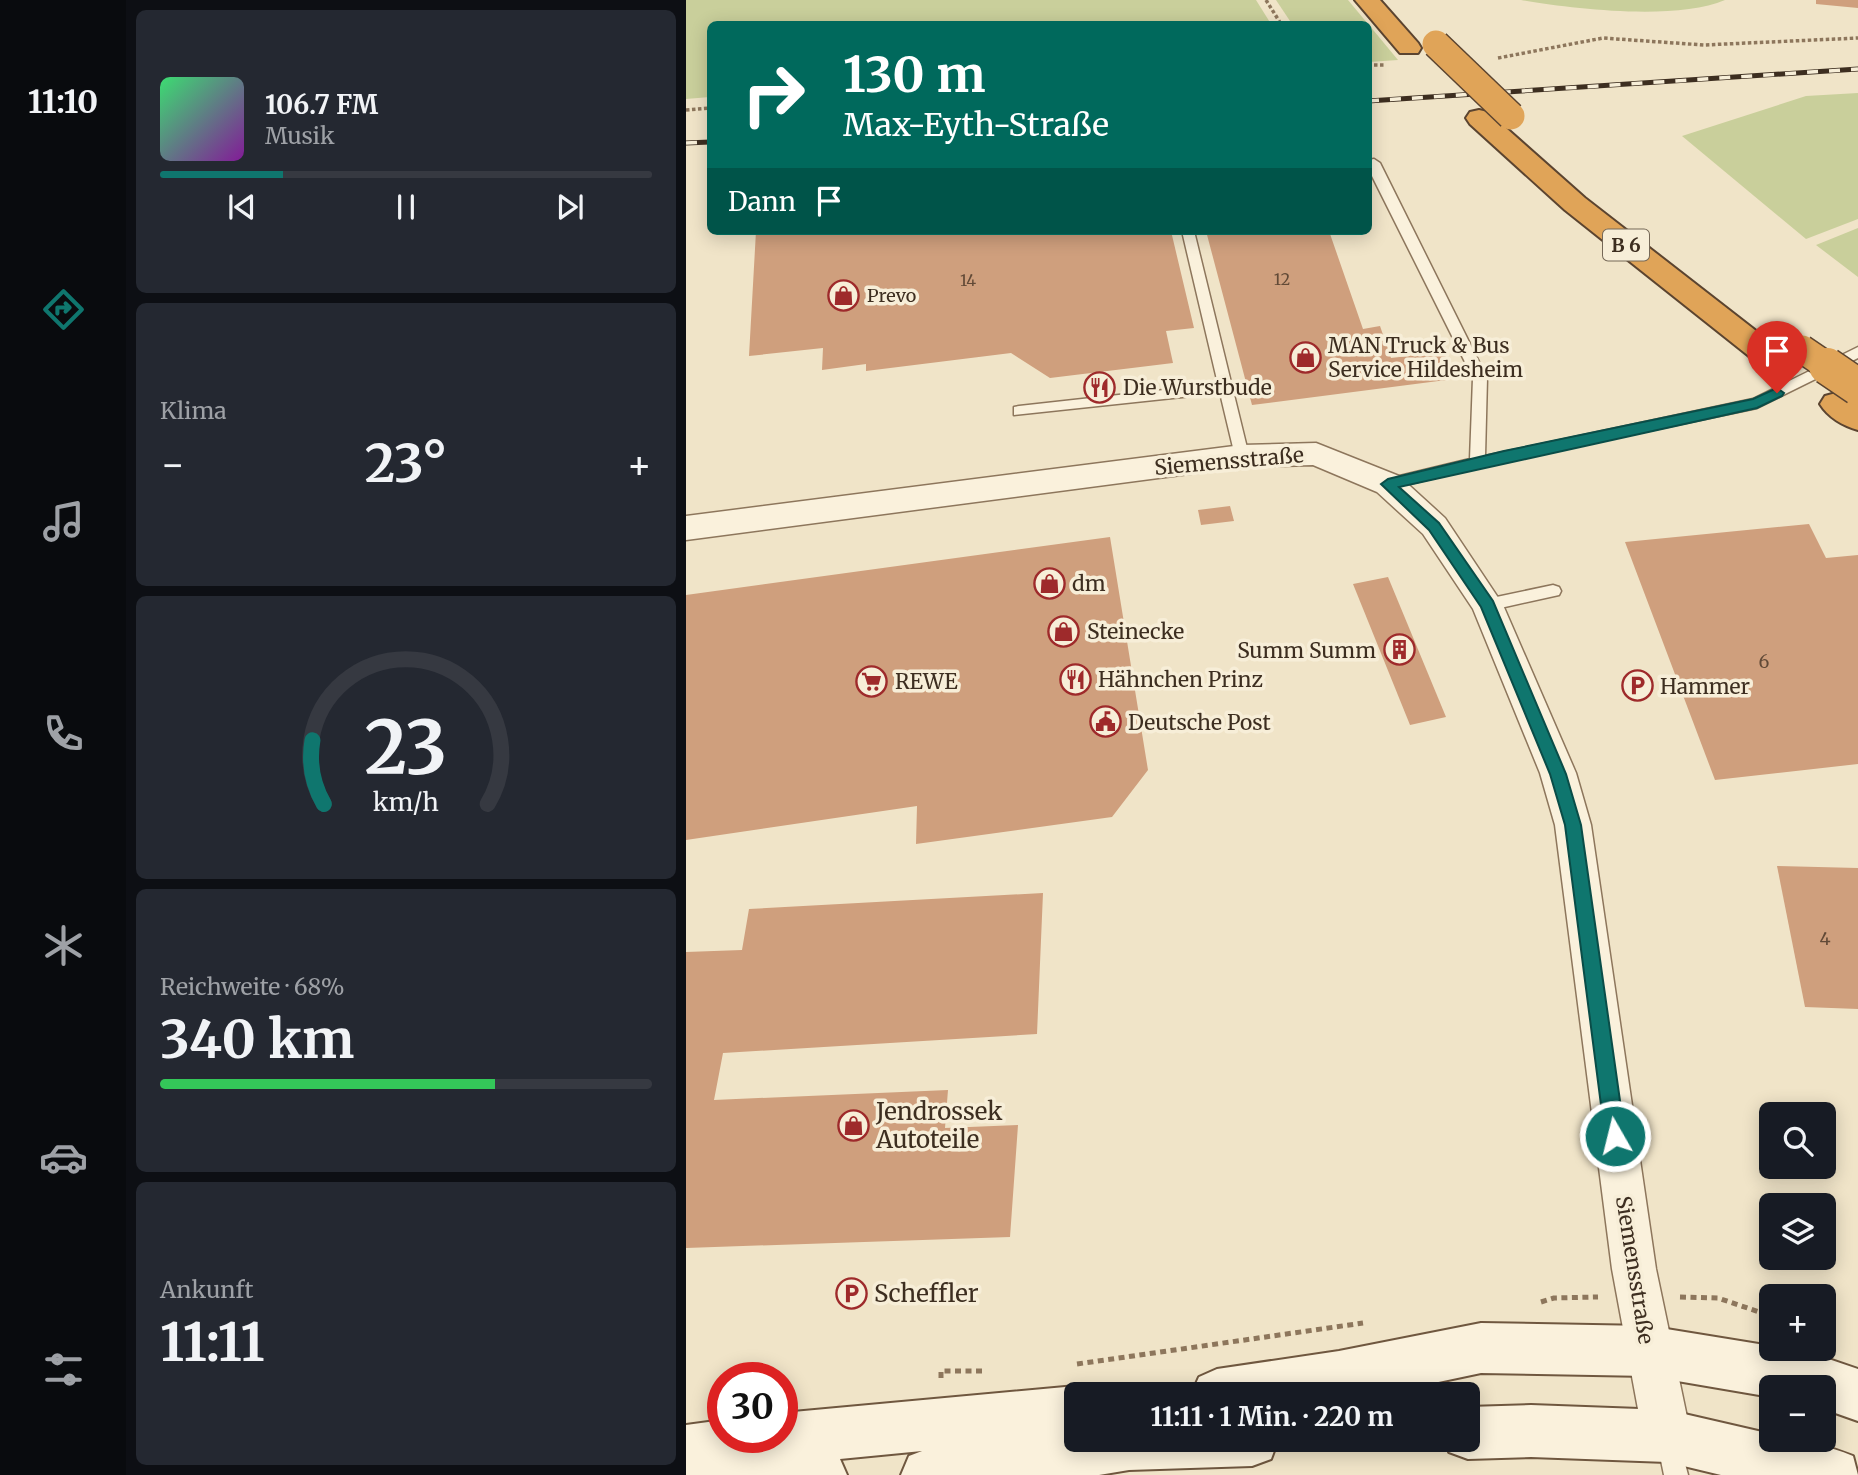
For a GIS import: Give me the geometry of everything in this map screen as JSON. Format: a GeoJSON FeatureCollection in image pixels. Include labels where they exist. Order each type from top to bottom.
{"type":"FeatureCollection","features":[{"type":"Feature","properties":{"kind":"highway","name":"B 6"},"geometry":{"type":"LineString","coordinates":[[1367,0],[1403,56],[1479,118],[1575,204],[1791,357],[1851,404]]}},
{"type":"Feature","properties":{"kind":"highway","name":"B 6"},"geometry":{"type":"LineString","coordinates":[[1395,0],[1436,44],[1511,116],[1707,279],[1791,357]]}},
{"type":"Feature","properties":{"kind":"street","name":"Siemensstraße"},"geometry":{"type":"LineString","coordinates":[[686,528],[1242,456],[1316,454],[1388,484],[1434,526],[1488,605],[1558,774],[1573,825],[1600,1034],[1648,1351],[1672,1455]]}},
{"type":"Feature","properties":{"kind":"street"},"geometry":{"type":"LineString","coordinates":[[1305,1382],[1481,1348],[1648,1351],[1808,1378],[1858,1395]]}},
{"type":"Feature","properties":{"kind":"street"},"geometry":{"type":"LineString","coordinates":[[686,1451],[882,1427],[1064,1413]]}},
{"type":"Feature","properties":{"kind":"street"},"geometry":{"type":"LineString","coordinates":[[1480,1433],[1531,1431],[1672,1455],[1834,1475]]}},
{"type":"Feature","properties":{"kind":"street"},"geometry":{"type":"LineString","coordinates":[[928,1475],[1077,1452]]}},
{"type":"Feature","properties":{"kind":"street"},"geometry":{"type":"LineString","coordinates":[[686,1464],[820,1475]]}},
{"type":"Feature","properties":{"kind":"lane"},"geometry":{"type":"LineString","coordinates":[[1372,163],[1480,378],[1477,463]]}},
{"type":"Feature","properties":{"kind":"lane"},"geometry":{"type":"LineString","coordinates":[[1189,235],[1242,456]]}},
{"type":"Feature","properties":{"kind":"lane"},"geometry":{"type":"LineString","coordinates":[[1388,484],[1757,403],[1858,352]]}},
{"type":"Feature","properties":{"kind":"lane"},"geometry":{"type":"LineString","coordinates":[[1019,411],[1225,388]]}},
{"type":"Feature","properties":{"kind":"lane"},"geometry":{"type":"LineString","coordinates":[[1488,605],[1553,591]]}},
{"type":"Feature","properties":{"kind":"path"},"geometry":{"type":"LineString","coordinates":[[1266,0],[1278,21]]}},
{"type":"Feature","properties":{"kind":"path"},"geometry":{"type":"LineString","coordinates":[[1491,59],[1518,57],[1558,43],[1589,39],[1614,38],[1681,44],[1858,38]]}},
{"type":"Feature","properties":{"kind":"path"},"geometry":{"type":"LineString","coordinates":[[1372,64],[1403,56]]}},
{"type":"Feature","properties":{"kind":"path"},"geometry":{"type":"LineString","coordinates":[[686,110],[707,108]]}},
{"type":"Feature","properties":{"kind":"green space"},"geometry":{"type":"Polygon","coordinates":[[[686,0],[1256,0],[1269,21],[707,21],[707,97],[686,99],[686,0]]]}},
{"type":"Feature","properties":{"kind":"green space"},"geometry":{"type":"Polygon","coordinates":[[[1276,0],[1348,0],[1366,21],[1290,21],[1276,0]]]}},
{"type":"Feature","properties":{"kind":"green space"},"geometry":{"type":"Polygon","coordinates":[[[1521,0],[1725,0],[1680,10],[1653,12],[1568,7],[1521,0]]]}},
{"type":"Feature","properties":{"kind":"green space"},"geometry":{"type":"Polygon","coordinates":[[[1372,29],[1398,60],[1372,62],[1372,29]]]}},
{"type":"Feature","properties":{"kind":"green space"},"geometry":{"type":"Polygon","coordinates":[[[1858,93],[1858,219],[1806,239],[1682,136],[1806,96],[1858,93]]]}},
{"type":"Feature","properties":{"kind":"green space"},"geometry":{"type":"Polygon","coordinates":[[[1858,228],[1858,277],[1816,245],[1858,228]]]}},
{"type":"Feature","properties":{"kind":"building"},"geometry":{"type":"Polygon","coordinates":[[[1816,0],[1858,0],[1858,8],[1816,4],[1816,0]]]}},
{"type":"Feature","properties":{"kind":"building"},"geometry":{"type":"Polygon","coordinates":[[[756,235],[1172,235],[1194,328],[1166,331],[1173,363],[1050,378],[1011,353],[866,371],[866,364],[822,370],[823,348],[749,356],[756,235]]]}},
{"type":"Feature","properties":{"kind":"building"},"geometry":{"type":"Polygon","coordinates":[[[1207,235],[1330,235],[1363,329],[1380,326],[1391,358],[1444,352],[1454,379],[1252,405],[1207,235]]]}},
{"type":"Feature","properties":{"kind":"building"},"geometry":{"type":"Polygon","coordinates":[[[1230,506],[1234,521],[1201,525],[1198,510],[1230,506]]]}},
{"type":"Feature","properties":{"kind":"building"},"geometry":{"type":"Polygon","coordinates":[[[1809,524],[1826,558],[1858,555],[1858,764],[1715,780],[1625,542],[1809,524]]]}},
{"type":"Feature","properties":{"kind":"building"},"geometry":{"type":"Polygon","coordinates":[[[1110,537],[1148,770],[1112,817],[916,844],[917,806],[686,840],[686,595],[1110,537]]]}},
{"type":"Feature","properties":{"kind":"building","name":"Summ Summ"},"geometry":{"type":"Polygon","coordinates":[[[1388,577],[1446,717],[1410,725],[1353,584],[1388,577]]]}},
{"type":"Feature","properties":{"kind":"building"},"geometry":{"type":"Polygon","coordinates":[[[1777,866],[1858,868],[1858,1009],[1805,1007],[1777,866]]]}},
{"type":"Feature","properties":{"kind":"building"},"geometry":{"type":"Polygon","coordinates":[[[1043,893],[1037,1034],[723,1053],[714,1100],[948,1090],[945,1128],[1018,1125],[1010,1237],[686,1248],[686,952],[742,950],[749,909],[1043,893]]]}},
{"type":"Feature","properties":{"kind":"railway"},"geometry":{"type":"LineString","coordinates":[[1372,101],[1858,69]]}},
{"type":"Feature","properties":{"kind":"railway"},"geometry":{"type":"LineString","coordinates":[[686,143],[707,142]]}},
{"type":"Feature","properties":{"kind":"place","name":"Prevo"},"geometry":{"type":"Point","coordinates":[844,295]}},
{"type":"Feature","properties":{"kind":"place","name":"MAN Truck & Bus Service Hildesheim"},"geometry":{"type":"Point","coordinates":[1305,357]}},
{"type":"Feature","properties":{"kind":"place","name":"Die Wurstbude"},"geometry":{"type":"Point","coordinates":[1100,387]}},
{"type":"Feature","properties":{"kind":"place","name":"dm"},"geometry":{"type":"Point","coordinates":[1049,583]}},
{"type":"Feature","properties":{"kind":"place","name":"Steinecke"},"geometry":{"type":"Point","coordinates":[1064,631]}},
{"type":"Feature","properties":{"kind":"place","name":"Summ Summ"},"geometry":{"type":"Point","coordinates":[1399,650]}},
{"type":"Feature","properties":{"kind":"place","name":"Hähnchen Prinz"},"geometry":{"type":"Point","coordinates":[1075,679]}},
{"type":"Feature","properties":{"kind":"place","name":"REWE"},"geometry":{"type":"Point","coordinates":[872,681]}},
{"type":"Feature","properties":{"kind":"place","name":"Hammer"},"geometry":{"type":"Point","coordinates":[1637,686]}},
{"type":"Feature","properties":{"kind":"place","name":"Deutsche Post"},"geometry":{"type":"Point","coordinates":[1105,722]}},
{"type":"Feature","properties":{"kind":"place","name":"Jendrossek Autoteile"},"geometry":{"type":"Point","coordinates":[853,1125]}},
{"type":"Feature","properties":{"kind":"place","name":"Scheffler"},"geometry":{"type":"Point","coordinates":[851,1293]}},
{"type":"Feature","properties":{"kind":"route"},"geometry":{"type":"LineString","coordinates":[[1615,1136],[1573,825],[1558,774],[1488,605],[1434,526],[1388,484],[1504,456],[1717,413],[1757,403],[1777,393]]}}]}
